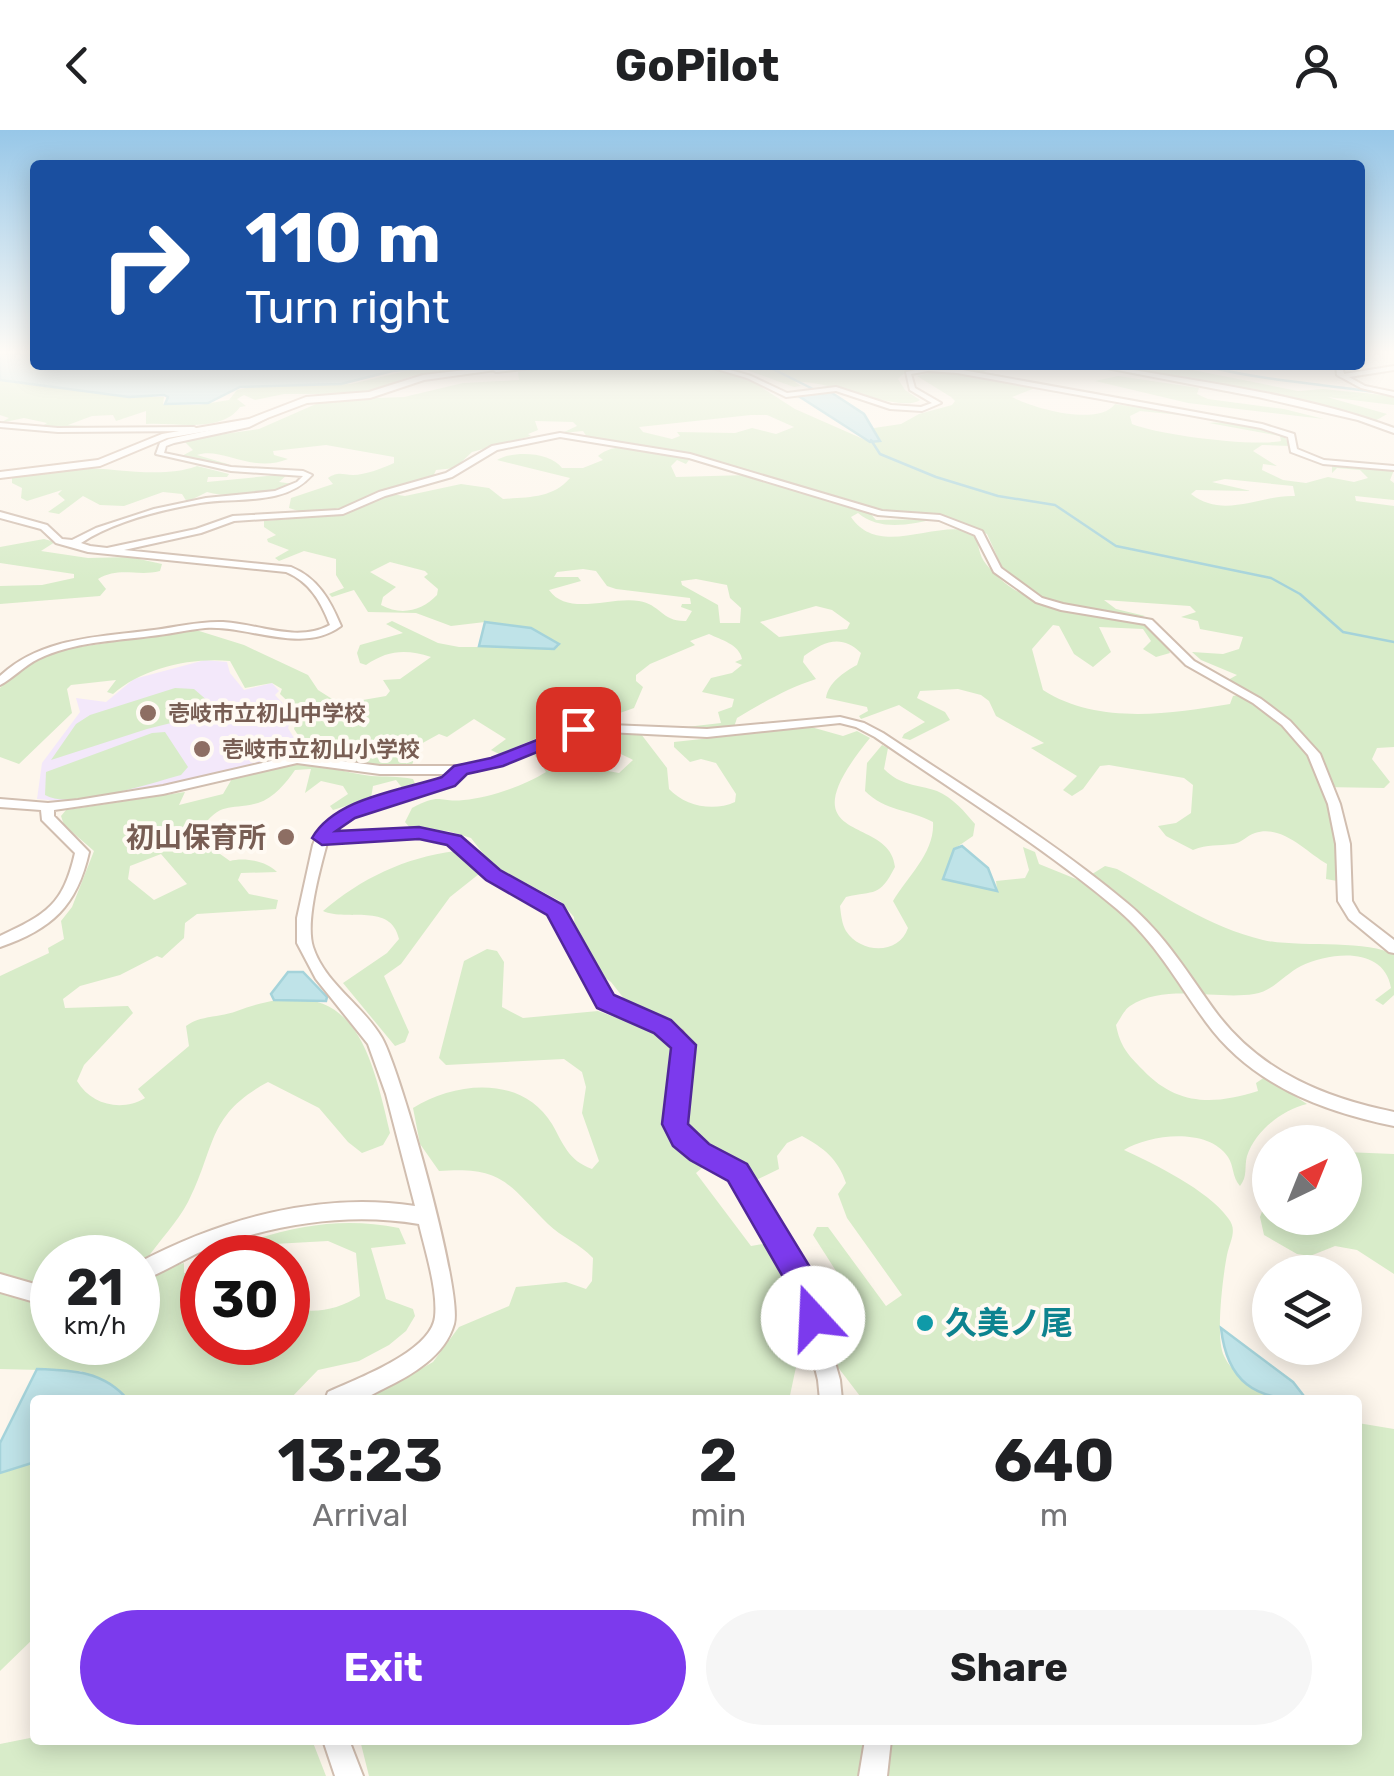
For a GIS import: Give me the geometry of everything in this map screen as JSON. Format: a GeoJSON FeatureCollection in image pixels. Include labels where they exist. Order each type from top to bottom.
{"type":"FeatureCollection","features":[{"type":"Feature","properties":{"kind":"main road"},"geometry":{"type":"LineString","coordinates":[[0,474],[91,465],[165,436],[194,431]]}},
{"type":"Feature","properties":{"kind":"street"},"geometry":{"type":"LineString","coordinates":[[74,543],[96,531],[197,502],[281,491],[302,484],[308,476],[302,472],[230,469],[160,454],[162,445],[172,440],[217,431]]}},
{"type":"Feature","properties":{"kind":"street"},"geometry":{"type":"LineString","coordinates":[[1276,431],[1291,436],[1294,450],[1307,458],[1332,464],[1394,468]]}},
{"type":"Feature","properties":{"kind":"street"},"geometry":{"type":"LineString","coordinates":[[107,551],[186,534],[232,519],[340,512],[382,494],[449,475],[495,448],[551,435],[677,453],[882,513],[952,521],[978,533],[997,570],[1039,600],[1148,622],[1190,663],[1242,692],[1286,724],[1314,754],[1334,804],[1343,844],[1344,901],[1354,916],[1394,948]]}},
{"type":"Feature","properties":{"kind":"street"},"geometry":{"type":"LineString","coordinates":[[0,515],[44,526],[59,541],[79,547],[294,571],[324,597],[336,626],[311,635],[215,625],[70,645],[20,664],[0,682]]}},
{"type":"Feature","properties":{"kind":"street"},"geometry":{"type":"LineString","coordinates":[[0,802],[48,807],[163,790],[297,759],[380,770],[461,770],[497,762],[586,727],[689,733],[827,720],[860,725],[1120,905],[1175,958],[1224,1034],[1272,1074],[1298,1090],[1340,1107],[1394,1118]]}},
{"type":"Feature","properties":{"kind":"street"},"geometry":{"type":"LineString","coordinates":[[345,1395],[419,1354],[444,1322],[446,1302],[438,1252],[424,1216],[378,1045],[307,953],[302,924],[322,838],[338,818],[448,782],[461,770]]}},
{"type":"Feature","properties":{"kind":"street"},"geometry":{"type":"LineString","coordinates":[[0,942],[58,912],[80,865],[82,852],[47,817],[48,807]]}},
{"type":"Feature","properties":{"kind":"street"},"geometry":{"type":"LineString","coordinates":[[322,838],[419,833],[454,840],[493,875],[555,910],[606,1002],[676,1034],[684,1052],[675,1124],[682,1138],[699,1152],[738,1172],[805,1287],[830,1395]]}},
{"type":"Feature","properties":{"kind":"street"},"geometry":{"type":"LineString","coordinates":[[160,1260],[237,1230],[367,1207],[424,1216]]}},
{"type":"Feature","properties":{"kind":"street"},"geometry":{"type":"LineString","coordinates":[[0,1283],[30,1292]]}},
{"type":"Feature","properties":{"kind":"street"},"geometry":{"type":"LineString","coordinates":[[338,1745],[348,1776]]}},
{"type":"Feature","properties":{"kind":"street"},"geometry":{"type":"LineString","coordinates":[[874,1776],[877,1745]]}},
{"type":"Feature","properties":{"kind":"shaded area"},"geometry":{"type":"Polygon","coordinates":[[[205,660],[227,662],[230,673],[244,690],[272,683],[279,691],[275,695],[293,714],[288,728],[297,743],[315,754],[72,802],[37,799],[42,763],[80,712],[76,698],[106,702],[134,679],[205,660]]]}},
{"type":"Feature","properties":{"kind":"green space"},"geometry":{"type":"Polygon","coordinates":[[[246,431],[536,431],[528,434],[531,436],[472,452],[455,468],[436,470],[433,477],[341,508],[305,512],[289,508],[291,498],[333,484],[328,478],[335,475],[358,475],[385,467],[394,463],[394,457],[326,445],[273,451],[274,455],[288,459],[275,463],[197,455],[231,465],[180,457],[193,450],[184,441],[246,431]]]}},
{"type":"Feature","properties":{"kind":"green space"},"geometry":{"type":"Polygon","coordinates":[[[567,431],[642,431],[672,439],[680,436],[677,432],[845,431],[870,442],[873,431],[1158,431],[1229,441],[1281,441],[1280,436],[1252,431],[1270,431],[1283,434],[1290,446],[1262,445],[1253,451],[1277,466],[1263,464],[1262,470],[1283,480],[1306,483],[1328,477],[1354,482],[1368,478],[1360,470],[1337,468],[1332,473],[1332,466],[1394,470],[1390,480],[1394,483],[1394,500],[1355,496],[1356,501],[1394,506],[1394,747],[1377,748],[1372,759],[1390,782],[1384,788],[1323,787],[1333,821],[1338,869],[1337,881],[1326,879],[1327,864],[1275,832],[1255,833],[1236,843],[1193,850],[1166,836],[1158,826],[1176,823],[1191,813],[1193,785],[1184,778],[1100,766],[1083,789],[1072,796],[1063,790],[1077,776],[1031,748],[1044,743],[996,716],[989,701],[981,695],[958,689],[920,691],[917,698],[945,712],[950,720],[910,740],[902,738],[904,734],[925,722],[899,705],[861,719],[859,716],[868,711],[867,707],[826,698],[833,683],[857,665],[861,653],[847,643],[826,643],[804,656],[803,662],[816,679],[746,712],[737,718],[734,727],[669,729],[721,723],[718,712],[732,707],[734,699],[702,692],[711,678],[732,673],[742,665],[735,662],[742,659],[737,650],[709,634],[690,641],[695,645],[650,664],[636,675],[636,681],[643,687],[634,708],[600,720],[541,717],[539,721],[549,733],[499,754],[491,750],[506,739],[474,719],[447,737],[439,734],[419,745],[412,765],[363,764],[331,757],[317,751],[294,729],[299,712],[280,694],[282,689],[272,683],[245,688],[230,661],[215,660],[153,671],[113,694],[107,692],[116,680],[71,685],[67,689],[72,713],[19,764],[0,757],[0,688],[10,676],[36,659],[65,649],[196,630],[244,645],[308,675],[318,690],[340,704],[386,696],[390,691],[383,680],[400,679],[431,657],[397,652],[366,665],[360,663],[360,645],[403,633],[386,624],[392,621],[438,643],[459,647],[558,647],[559,644],[531,628],[485,622],[451,626],[416,613],[368,612],[354,590],[332,597],[329,594],[344,588],[336,575],[336,559],[304,551],[279,561],[275,558],[289,550],[268,542],[276,535],[264,527],[264,521],[339,515],[391,494],[405,496],[461,484],[489,488],[503,499],[540,495],[570,478],[497,460],[532,454],[550,459],[562,468],[583,468],[603,460],[598,456],[606,451],[636,447],[589,440],[583,431],[562,433],[567,431]],[[660,451],[689,460],[686,464],[677,460],[671,466],[676,477],[747,475],[869,512],[876,520],[936,519],[896,525],[876,523],[858,513],[851,517],[875,535],[965,530],[975,535],[982,558],[994,573],[1022,594],[1067,611],[1139,623],[1162,639],[1170,653],[1156,657],[1143,649],[1151,641],[1143,629],[1099,627],[1111,652],[1093,667],[1074,654],[1059,626],[1053,625],[1032,649],[1043,690],[1064,701],[1110,712],[1159,713],[1230,704],[1233,696],[1250,693],[1228,680],[1237,675],[1201,660],[1192,652],[1223,654],[1239,649],[1243,637],[1200,629],[1198,621],[1181,617],[1196,612],[1190,606],[1104,600],[1116,609],[1145,616],[1142,617],[1054,602],[1002,567],[987,534],[946,518],[884,512],[701,457],[660,451]],[[1225,479],[1212,482],[1251,491],[1196,490],[1191,494],[1230,506],[1295,496],[1293,486],[1225,479]],[[390,562],[370,572],[396,587],[383,597],[381,605],[389,608],[411,610],[437,595],[438,589],[424,577],[428,574],[425,571],[390,562]],[[596,571],[557,572],[554,577],[578,577],[581,581],[549,590],[557,598],[578,604],[639,601],[678,621],[686,621],[692,611],[681,607],[691,604],[690,598],[616,589],[607,586],[596,571]],[[696,579],[681,581],[718,605],[720,623],[740,623],[741,608],[730,598],[727,585],[696,579]],[[816,606],[760,622],[779,637],[847,629],[850,623],[832,610],[816,606]]]}},
{"type":"Feature","properties":{"kind":"green space"},"geometry":{"type":"Polygon","coordinates":[[[197,466],[229,474],[208,477],[207,482],[288,474],[279,482],[294,484],[250,494],[207,492],[187,502],[182,494],[163,492],[124,506],[100,505],[83,496],[59,514],[48,512],[65,500],[58,494],[62,490],[27,501],[21,498],[22,488],[12,483],[12,478],[71,468],[154,472],[197,466]]]}},
{"type":"Feature","properties":{"kind":"green space"},"geometry":{"type":"Polygon","coordinates":[[[44,539],[55,542],[41,551],[88,558],[130,557],[162,564],[160,571],[114,573],[98,579],[106,589],[100,596],[0,604],[0,586],[42,585],[74,578],[74,574],[0,563],[0,547],[44,539]]]}},
{"type":"Feature","properties":{"kind":"green space"},"geometry":{"type":"Polygon","coordinates":[[[175,688],[194,689],[216,708],[211,713],[51,760],[76,724],[90,715],[175,688]]]}},
{"type":"Feature","properties":{"kind":"green space"},"geometry":{"type":"Polygon","coordinates":[[[811,727],[843,736],[857,731],[870,738],[845,773],[835,797],[837,813],[847,824],[889,850],[895,867],[880,888],[846,897],[840,906],[846,931],[870,947],[897,943],[908,928],[893,901],[925,854],[933,822],[881,802],[865,791],[867,763],[882,745],[888,748],[884,769],[890,775],[943,794],[975,824],[973,836],[954,849],[997,890],[996,881],[1025,878],[1029,870],[1023,847],[1035,852],[1039,864],[1081,881],[1105,866],[1117,869],[1188,910],[1263,940],[1350,945],[1394,955],[1394,995],[1383,1005],[1375,1000],[1391,988],[1386,974],[1367,959],[1341,956],[1301,966],[1267,990],[1254,994],[1175,994],[1144,999],[1128,1007],[1116,1025],[1122,1045],[1138,1065],[1156,1082],[1183,1096],[1211,1100],[1242,1096],[1258,1091],[1256,1083],[1265,1077],[1307,1104],[1269,1125],[1252,1125],[1252,1145],[1240,1186],[1228,1157],[1207,1141],[1163,1137],[1124,1150],[1194,1188],[1231,1222],[1221,1306],[1221,1347],[1240,1376],[1268,1395],[859,1395],[837,1366],[799,1353],[790,1395],[375,1395],[433,1362],[459,1327],[509,1306],[516,1287],[566,1282],[586,1289],[592,1281],[593,1258],[553,1229],[513,1188],[491,1175],[439,1171],[420,1144],[413,1108],[449,1092],[487,1087],[524,1097],[539,1108],[577,1161],[592,1169],[599,1161],[582,1113],[586,1087],[582,1072],[564,1059],[446,1065],[439,1058],[464,961],[487,949],[497,951],[504,962],[502,1007],[523,1018],[598,1011],[625,1021],[629,1005],[611,982],[597,972],[575,934],[574,917],[560,901],[492,865],[471,838],[448,831],[411,829],[405,822],[412,808],[429,800],[485,797],[538,777],[546,772],[533,753],[554,744],[563,758],[575,765],[619,773],[633,760],[608,747],[598,733],[641,734],[667,768],[669,789],[683,800],[709,807],[735,802],[736,794],[716,763],[701,759],[690,762],[674,747],[674,742],[811,727]],[[802,1136],[787,1143],[777,1156],[779,1169],[754,1181],[751,1173],[717,1155],[696,1173],[751,1246],[768,1243],[802,1323],[841,1296],[836,1271],[813,1235],[817,1227],[828,1227],[886,1306],[902,1295],[847,1218],[838,1194],[846,1183],[839,1167],[802,1136]]]}},
{"type":"Feature","properties":{"kind":"green space"},"geometry":{"type":"Polygon","coordinates":[[[165,732],[188,767],[181,775],[91,797],[57,799],[45,795],[46,772],[152,733],[165,732]]]}},
{"type":"Feature","properties":{"kind":"green space"},"geometry":{"type":"Polygon","coordinates":[[[295,763],[413,779],[416,786],[403,789],[396,780],[373,786],[371,798],[333,810],[330,806],[348,794],[343,786],[321,781],[305,793],[311,769],[295,770],[264,801],[214,814],[200,830],[206,844],[230,861],[255,861],[277,872],[241,873],[238,880],[249,894],[278,900],[276,909],[197,914],[185,923],[184,938],[162,958],[157,956],[120,975],[80,986],[63,999],[65,1008],[128,1006],[133,1013],[84,1065],[77,1081],[99,1101],[117,1105],[136,1102],[145,1098],[138,1089],[189,1046],[186,1026],[192,1022],[275,1000],[306,999],[330,1007],[348,1022],[362,1043],[390,1133],[383,1145],[362,1153],[319,1108],[268,1082],[248,1094],[223,1120],[188,1202],[160,1242],[160,1235],[30,1235],[30,1365],[160,1365],[160,1270],[180,1264],[180,1365],[310,1365],[310,1311],[343,1305],[360,1296],[356,1253],[328,1241],[310,1242],[310,1235],[272,1235],[327,1224],[399,1228],[406,1244],[371,1248],[386,1299],[413,1309],[415,1316],[406,1331],[359,1361],[318,1370],[294,1395],[120,1395],[81,1371],[0,1369],[0,976],[49,953],[48,948],[64,939],[61,921],[72,907],[94,851],[64,825],[61,816],[66,810],[185,792],[179,805],[223,794],[233,777],[295,763]],[[161,854],[130,866],[128,879],[154,900],[187,884],[161,854]]]}},
{"type":"Feature","properties":{"kind":"green space"},"geometry":{"type":"Polygon","coordinates":[[[455,851],[479,874],[450,897],[401,964],[384,976],[409,1032],[405,1042],[395,1046],[343,983],[387,953],[399,939],[394,928],[378,917],[323,911],[384,871],[455,851]]]}},
{"type":"Feature","properties":{"kind":"green space"},"geometry":{"type":"Polygon","coordinates":[[[1362,1153],[1394,1154],[1394,1274],[1357,1250],[1335,1246],[1312,1255],[1297,1254],[1264,1235],[1362,1235],[1362,1153]]]}},
{"type":"Feature","properties":{"kind":"green space"},"geometry":{"type":"Polygon","coordinates":[[[1362,1424],[1394,1429],[1394,1776],[369,1776],[361,1745],[1362,1745],[1362,1424]]]}},
{"type":"Feature","properties":{"kind":"green space"},"geometry":{"type":"Polygon","coordinates":[[[30,1464],[30,1642],[0,1671],[0,1473],[30,1464]]]}},
{"type":"Feature","properties":{"kind":"green space"},"geometry":{"type":"Polygon","coordinates":[[[30,1738],[30,1745],[314,1745],[326,1776],[0,1776],[0,1744],[30,1738]]]}},
{"type":"Feature","properties":{"kind":"water"},"geometry":{"type":"Polygon","coordinates":[[[853,431],[874,431],[880,441],[870,442],[853,431]]]}},
{"type":"Feature","properties":{"kind":"water"},"geometry":{"type":"Polygon","coordinates":[[[485,622],[531,628],[559,644],[554,649],[479,646],[485,622]]]}},
{"type":"Feature","properties":{"kind":"water"},"geometry":{"type":"Polygon","coordinates":[[[962,846],[988,868],[997,891],[943,879],[954,849],[962,846]]]}},
{"type":"Feature","properties":{"kind":"water"},"geometry":{"type":"Polygon","coordinates":[[[288,972],[303,972],[327,997],[326,1001],[274,1000],[271,994],[288,972]]]}},
{"type":"Feature","properties":{"kind":"water"},"geometry":{"type":"Polygon","coordinates":[[[1221,1328],[1252,1351],[1252,1365],[1270,1365],[1303,1395],[1269,1395],[1259,1391],[1237,1375],[1221,1328]]]}},
{"type":"Feature","properties":{"kind":"water"},"geometry":{"type":"Polygon","coordinates":[[[37,1369],[98,1378],[124,1395],[30,1395],[30,1464],[0,1473],[0,1443],[37,1369]]]}},
{"type":"Feature","properties":{"kind":"waterway"},"geometry":{"type":"LineString","coordinates":[[871,440],[880,454],[936,477],[998,496],[1055,505],[1116,546],[1271,578],[1300,594],[1343,632],[1394,642]]}},
{"type":"Feature","properties":{"kind":"place","name":"壱岐市立初山中学校"},"geometry":{"type":"Point","coordinates":[148,713]}},
{"type":"Feature","properties":{"kind":"place","name":"壱岐市立初山小学校"},"geometry":{"type":"Point","coordinates":[202,749]}},
{"type":"Feature","properties":{"kind":"place","name":"初山保育所"},"geometry":{"type":"Point","coordinates":[286,837]}},
{"type":"Feature","properties":{"kind":"place","name":"久美ノ尾"},"geometry":{"type":"Point","coordinates":[925,1323]}},
{"type":"Feature","properties":{"kind":"route"},"geometry":{"type":"LineString","coordinates":[[578,729],[497,762],[461,770],[448,782],[338,818],[322,838],[419,833],[454,840],[484,869],[555,910],[606,1002],[662,1026],[676,1034],[684,1045],[675,1124],[682,1138],[699,1152],[738,1172],[805,1287],[813,1318]]}}]}
